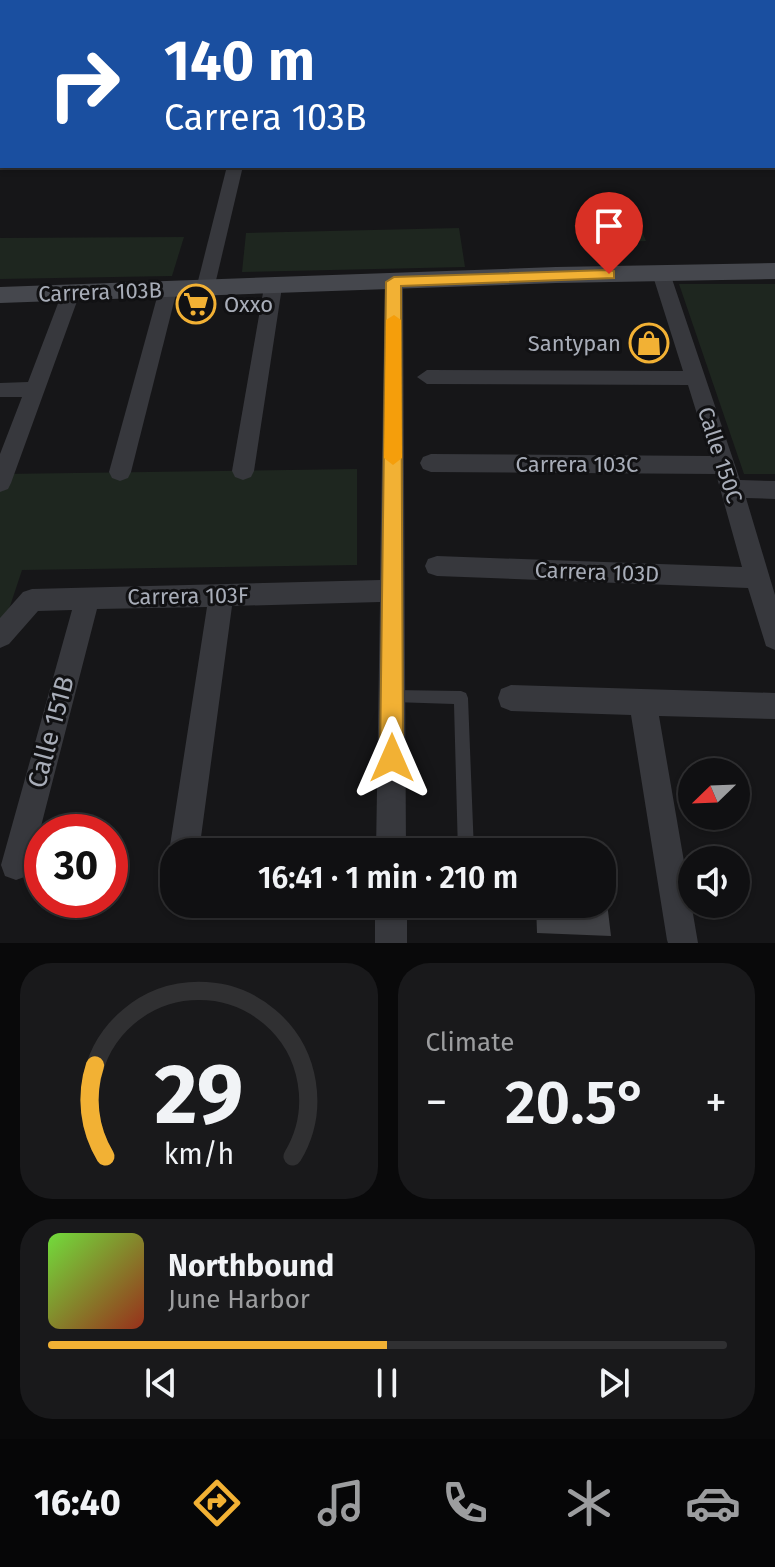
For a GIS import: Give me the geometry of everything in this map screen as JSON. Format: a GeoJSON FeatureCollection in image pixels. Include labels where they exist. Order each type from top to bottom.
{"type":"FeatureCollection","features":[{"type":"Feature","properties":{"kind":"street"},"geometry":{"type":"LineString","coordinates":[[205,289],[235,168]]}},
{"type":"Feature","properties":{"kind":"street","name":"Carrera 103B"},"geometry":{"type":"LineString","coordinates":[[0,295],[775,271]]}},
{"type":"Feature","properties":{"kind":"street","name":"Calle 150C"},"geometry":{"type":"LineString","coordinates":[[661,273],[732,489],[775,638]]}},
{"type":"Feature","properties":{"kind":"street"},"geometry":{"type":"LineString","coordinates":[[391,838],[394,282]]}},
{"type":"Feature","properties":{"kind":"street"},"geometry":{"type":"LineString","coordinates":[[243,471],[273,287]]}},
{"type":"Feature","properties":{"kind":"street"},"geometry":{"type":"LineString","coordinates":[[120,472],[168,290]]}},
{"type":"Feature","properties":{"kind":"street"},"geometry":{"type":"LineString","coordinates":[[0,483],[71,293]]}},
{"type":"Feature","properties":{"kind":"street"},"geometry":{"type":"LineString","coordinates":[[427,377],[695,378]]}},
{"type":"Feature","properties":{"kind":"street"},"geometry":{"type":"LineString","coordinates":[[0,390],[35,389]]}},
{"type":"Feature","properties":{"kind":"street","name":"Carrera 103C"},"geometry":{"type":"LineString","coordinates":[[431,463],[724,465]]}},
{"type":"Feature","properties":{"kind":"street"},"geometry":{"type":"LineString","coordinates":[[732,489],[775,490]]}},
{"type":"Feature","properties":{"kind":"street","name":"Carrera 103D"},"geometry":{"type":"LineString","coordinates":[[437,566],[758,578]]}},
{"type":"Feature","properties":{"kind":"street","name":"Carrera 103F"},"geometry":{"type":"LineString","coordinates":[[0,636],[32,600],[392,591]]}},
{"type":"Feature","properties":{"kind":"street"},"geometry":{"type":"LineString","coordinates":[[186,838],[221,595]]}},
{"type":"Feature","properties":{"kind":"street","name":"Calle 151B"},"geometry":{"type":"LineString","coordinates":[[16,865],[87,599]]}},
{"type":"Feature","properties":{"kind":"street"},"geometry":{"type":"LineString","coordinates":[[511,698],[775,706]]}},
{"type":"Feature","properties":{"kind":"street"},"geometry":{"type":"LineString","coordinates":[[643,702],[683,940]]}},
{"type":"Feature","properties":{"kind":"street"},"geometry":{"type":"LineString","coordinates":[[391,918],[391,943]]}},
{"type":"Feature","properties":{"kind":"lane"},"geometry":{"type":"LineString","coordinates":[[392,696],[461,698],[466,838]]}},
{"type":"Feature","properties":{"kind":"shaded area"},"geometry":{"type":"Polygon","coordinates":[[[638,222],[646,241],[581,244],[574,225],[638,222]]]}},
{"type":"Feature","properties":{"kind":"shaded area"},"geometry":{"type":"Polygon","coordinates":[[[459,228],[465,267],[242,272],[246,233],[459,228]]]}},
{"type":"Feature","properties":{"kind":"shaded area"},"geometry":{"type":"Polygon","coordinates":[[[184,237],[172,276],[0,279],[0,238],[184,237]]]}},
{"type":"Feature","properties":{"kind":"shaded area"},"geometry":{"type":"Polygon","coordinates":[[[679,284],[775,284],[775,474],[744,474],[679,284]]]}},
{"type":"Feature","properties":{"kind":"shaded area"},"geometry":{"type":"Polygon","coordinates":[[[357,469],[357,565],[22,570],[0,636],[0,483],[3,474],[357,469]]]}},
{"type":"Feature","properties":{"kind":"building"},"geometry":{"type":"Polygon","coordinates":[[[536,918],[609,918],[611,936],[537,933],[536,918]]]}},
{"type":"Feature","properties":{"kind":"slow traffic"},"geometry":{"type":"LineString","coordinates":[[393,458],[394,320]]}},
{"type":"Feature","properties":{"kind":"place","name":"Oxxo"},"geometry":{"type":"Point","coordinates":[196,304]}},
{"type":"Feature","properties":{"kind":"place","name":"Santypan"},"geometry":{"type":"Point","coordinates":[649,343]}},
{"type":"Feature","properties":{"kind":"route"},"geometry":{"type":"LineString","coordinates":[[392,758],[394,282],[609,274]]}}]}
